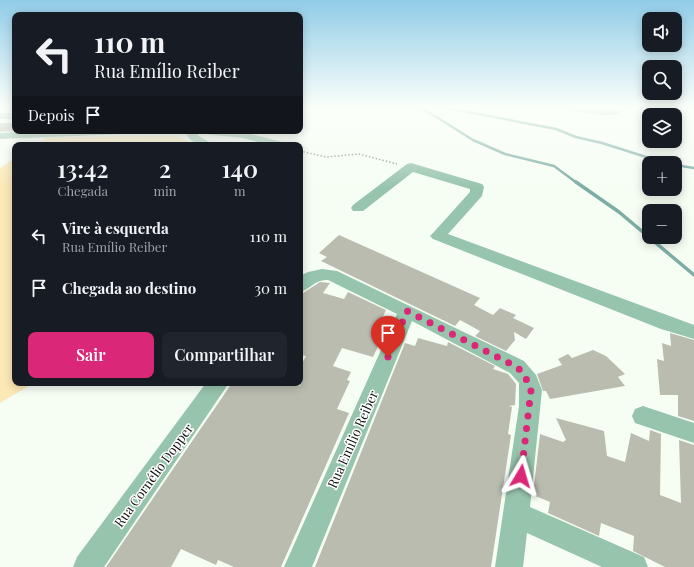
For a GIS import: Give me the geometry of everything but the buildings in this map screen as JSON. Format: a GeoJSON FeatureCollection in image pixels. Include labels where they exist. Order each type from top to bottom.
{"type":"FeatureCollection","features":[{"type":"Feature","properties":{"kind":"street"},"geometry":{"type":"LineString","coordinates":[[0,136],[38,134]]}},
{"type":"Feature","properties":{"kind":"street"},"geometry":{"type":"LineString","coordinates":[[238,134],[270,142]]}},
{"type":"Feature","properties":{"kind":"street"},"geometry":{"type":"LineString","coordinates":[[193,135],[204,142]]}},
{"type":"Feature","properties":{"kind":"street"},"geometry":{"type":"LineString","coordinates":[[193,135],[235,142]]}},
{"type":"Feature","properties":{"kind":"street"},"geometry":{"type":"LineString","coordinates":[[358,208],[411,167],[477,187],[477,193],[438,236],[668,324],[694,332]]}},
{"type":"Feature","properties":{"kind":"street"},"geometry":{"type":"LineString","coordinates":[[303,284],[312,276],[318,274],[331,275],[407,311],[517,367],[524,374],[529,381],[531,390],[530,406],[510,567]]}},
{"type":"Feature","properties":{"kind":"street","name":"Rua Emílio Reiber"},"geometry":{"type":"LineString","coordinates":[[298,567],[407,311]]}},
{"type":"Feature","properties":{"kind":"street","name":"Rua Cornélio Dopper"},"geometry":{"type":"LineString","coordinates":[[87,567],[215,386]]}},
{"type":"Feature","properties":{"kind":"street"},"geometry":{"type":"LineString","coordinates":[[643,416],[694,432]]}},
{"type":"Feature","properties":{"kind":"street"},"geometry":{"type":"LineString","coordinates":[[516,514],[634,567]]}},
{"type":"Feature","properties":{"kind":"path"},"geometry":{"type":"LineString","coordinates":[[303,152],[326,157],[359,154],[411,167]]}},
{"type":"Feature","properties":{"kind":"shaded area"},"geometry":{"type":"Polygon","coordinates":[[[172,136],[181,137],[189,142],[40,142],[47,137],[172,136]]]}},
{"type":"Feature","properties":{"kind":"shaded area"},"geometry":{"type":"Polygon","coordinates":[[[12,160],[12,386],[29,386],[0,403],[0,168],[12,160]]]}},
{"type":"Feature","properties":{"kind":"waterway"},"geometry":{"type":"LineString","coordinates":[[464,134],[505,154],[554,166],[577,183]]}},
{"type":"Feature","properties":{"kind":"waterway"},"geometry":{"type":"LineString","coordinates":[[570,134],[643,156]]}},
{"type":"Feature","properties":{"kind":"waterway"},"geometry":{"type":"LineString","coordinates":[[682,166],[694,168]]}},
{"type":"Feature","properties":{"kind":"waterway"},"geometry":{"type":"LineString","coordinates":[[576,182],[619,212],[694,275]]}},
{"type":"Feature","properties":{"kind":"route"},"geometry":{"type":"LineString","coordinates":[[388,357],[407,311],[517,367],[529,381],[531,390],[521,476]]}}]}
